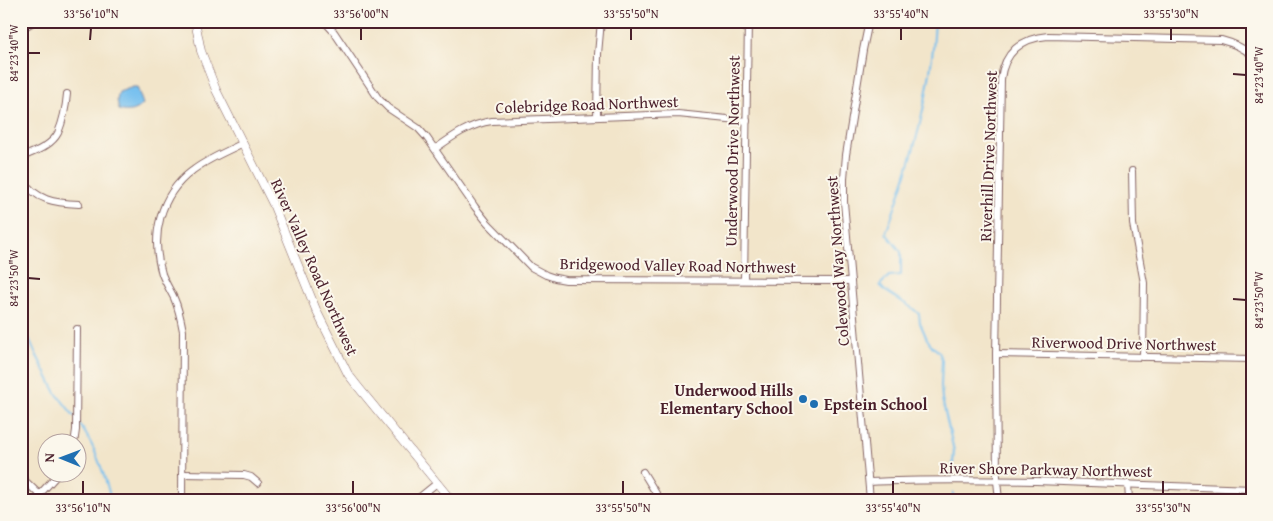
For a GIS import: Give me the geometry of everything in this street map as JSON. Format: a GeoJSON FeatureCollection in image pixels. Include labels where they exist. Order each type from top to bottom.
{"type":"FeatureCollection","features":[{"type":"Feature","properties":{"kind":"street"},"geometry":{"type":"LineString","coordinates":[[21,29],[35,21]]}},
{"type":"Feature","properties":{"kind":"street","name":"River Valley Road Northwest"},"geometry":{"type":"LineString","coordinates":[[195,21],[201,51],[211,79],[273,204],[317,312],[348,374],[451,500]]}},
{"type":"Feature","properties":{"kind":"street","name":"Bridgewood Valley Road Northwest"},"geometry":{"type":"LineString","coordinates":[[324,21],[334,32],[378,98],[388,108],[418,128],[487,222],[531,266],[546,275],[566,280],[851,281]]}},
{"type":"Feature","properties":{"kind":"street"},"geometry":{"type":"LineString","coordinates":[[597,117],[598,54],[602,21]]}},
{"type":"Feature","properties":{"kind":"street","name":"Underwood Drive Northwest"},"geometry":{"type":"LineString","coordinates":[[744,280],[748,21]]}},
{"type":"Feature","properties":{"kind":"street","name":"Colewood Way Northwest"},"geometry":{"type":"LineString","coordinates":[[869,21],[849,136],[844,178],[844,202],[870,500]]}},
{"type":"Feature","properties":{"kind":"street","name":"Riverhill Drive Northwest"},"geometry":{"type":"LineString","coordinates":[[997,481],[996,354],[1002,80],[1005,64],[1013,51],[1025,41],[1048,36],[1221,40],[1232,43],[1252,54]]}},
{"type":"Feature","properties":{"kind":"street"},"geometry":{"type":"LineString","coordinates":[[21,157],[51,142],[58,134],[68,94]]}},
{"type":"Feature","properties":{"kind":"street","name":"Colebridge Road Northwest"},"geometry":{"type":"LineString","coordinates":[[435,149],[466,128],[483,122],[678,114],[747,121]]}},
{"type":"Feature","properties":{"kind":"street"},"geometry":{"type":"LineString","coordinates":[[182,500],[183,331],[177,307],[159,263],[158,223],[168,199],[175,187],[184,178],[201,165],[242,143]]}},
{"type":"Feature","properties":{"kind":"street"},"geometry":{"type":"LineString","coordinates":[[1132,171],[1133,224],[1144,283],[1143,357]]}},
{"type":"Feature","properties":{"kind":"street"},"geometry":{"type":"LineString","coordinates":[[21,178],[39,196],[53,202],[79,204]]}},
{"type":"Feature","properties":{"kind":"street"},"geometry":{"type":"LineString","coordinates":[[75,434],[77,329]]}},
{"type":"Feature","properties":{"kind":"street","name":"Riverwood Drive Northwest"},"geometry":{"type":"LineString","coordinates":[[996,354],[1252,359]]}},
{"type":"Feature","properties":{"kind":"street"},"geometry":{"type":"LineString","coordinates":[[644,472],[660,500]]}},
{"type":"Feature","properties":{"kind":"street"},"geometry":{"type":"LineString","coordinates":[[182,474],[244,475],[251,477],[258,483]]}},
{"type":"Feature","properties":{"kind":"street"},"geometry":{"type":"LineString","coordinates":[[21,477],[45,500]]}},
{"type":"Feature","properties":{"kind":"street","name":"River Shore Parkway Northwest"},"geometry":{"type":"LineString","coordinates":[[869,482],[918,479],[1252,489]]}},
{"type":"Feature","properties":{"kind":"street"},"geometry":{"type":"LineString","coordinates":[[997,481],[999,500]]}},
{"type":"Feature","properties":{"kind":"street"},"geometry":{"type":"LineString","coordinates":[[416,500],[437,483]]}},
{"type":"Feature","properties":{"kind":"street"},"geometry":{"type":"LineString","coordinates":[[40,494],[49,484]]}},
{"type":"Feature","properties":{"kind":"street"},"geometry":{"type":"LineString","coordinates":[[1128,484],[1130,500]]}},
{"type":"Feature","properties":{"kind":"water"},"geometry":{"type":"Polygon","coordinates":[[[137,87],[143,104],[132,111],[119,110],[117,100],[119,92],[137,87]]]}},
{"type":"Feature","properties":{"kind":"waterway"},"geometry":{"type":"LineString","coordinates":[[935,21],[930,75],[919,129],[886,233],[901,252],[901,275],[889,276],[880,285],[884,290],[919,314],[920,323],[927,339],[939,352],[942,360],[942,399],[954,451],[952,475]]}},
{"type":"Feature","properties":{"kind":"waterway"},"geometry":{"type":"LineString","coordinates":[[21,320],[56,393],[74,416]]}},
{"type":"Feature","properties":{"kind":"waterway"},"geometry":{"type":"LineString","coordinates":[[78,422],[98,459],[111,500]]}},
{"type":"Feature","properties":{"kind":"waterway"},"geometry":{"type":"LineString","coordinates":[[953,492],[953,500]]}},
{"type":"Feature","properties":{"kind":"place","name":"Underwood Hills Elementary School"},"geometry":{"type":"Point","coordinates":[803,399]}},
{"type":"Feature","properties":{"kind":"place","name":"Epstein School"},"geometry":{"type":"Point","coordinates":[814,404]}}]}
